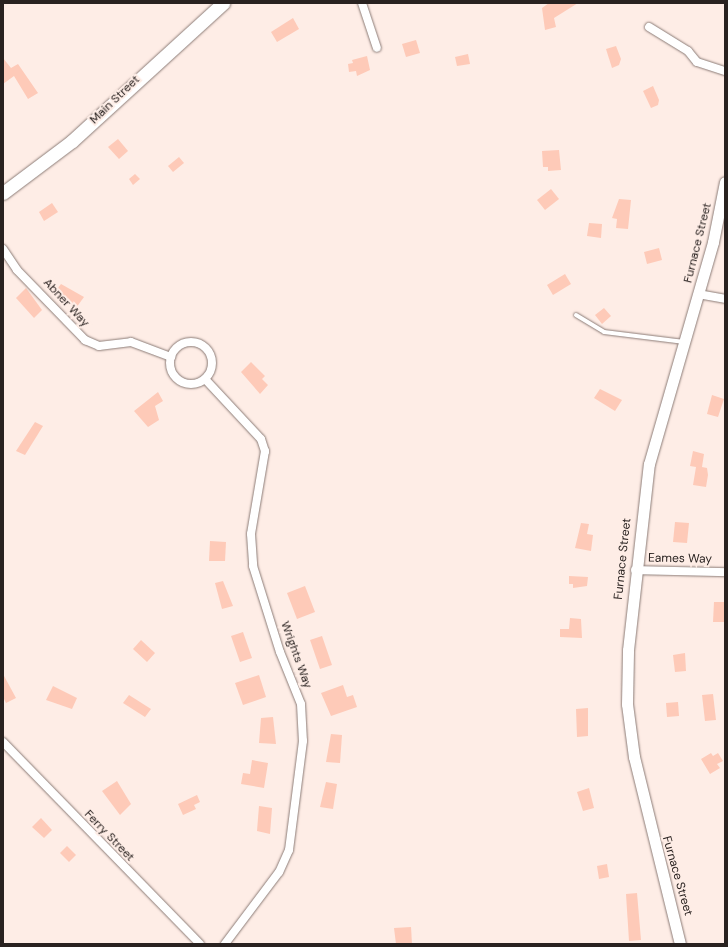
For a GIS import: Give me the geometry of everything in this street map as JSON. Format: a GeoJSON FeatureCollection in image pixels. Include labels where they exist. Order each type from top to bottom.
{"type":"FeatureCollection","features":[{"type":"Feature","properties":{"kind":"main road","name":"Main Street"},"geometry":{"type":"LineString","coordinates":[[3,193],[72,141],[223,3]]}},
{"type":"Feature","properties":{"kind":"main road","name":"Furnace Street"},"geometry":{"type":"LineString","coordinates":[[680,944],[672,899],[640,790],[629,729],[628,650],[635,570],[651,457],[713,242],[725,182]]}},
{"type":"Feature","properties":{"kind":"street"},"geometry":{"type":"LineString","coordinates":[[362,3],[377,48]]}},
{"type":"Feature","properties":{"kind":"street"},"geometry":{"type":"LineString","coordinates":[[649,27],[676,42],[697,62],[725,71]]}},
{"type":"Feature","properties":{"kind":"street","name":"Abner Way"},"geometry":{"type":"LineString","coordinates":[[3,248],[17,270],[85,340],[99,346],[131,342],[171,357]]}},
{"type":"Feature","properties":{"kind":"street"},"geometry":{"type":"LineString","coordinates":[[698,294],[725,299]]}},
{"type":"Feature","properties":{"kind":"street"},"geometry":{"type":"LineString","coordinates":[[186,343],[202,346],[212,365],[204,379],[195,384],[179,381],[172,373],[171,357],[177,348],[186,343]]}},
{"type":"Feature","properties":{"kind":"street","name":"Wrights Way"},"geometry":{"type":"LineString","coordinates":[[204,379],[261,439],[265,451],[251,534],[253,566],[280,652],[301,704],[303,741],[289,850],[278,872],[225,944]]}},
{"type":"Feature","properties":{"kind":"street","name":"Eames Way"},"geometry":{"type":"LineString","coordinates":[[635,570],[725,572]]}},
{"type":"Feature","properties":{"kind":"street","name":"Ferry Street"},"geometry":{"type":"LineString","coordinates":[[3,742],[200,944]]}},
{"type":"Feature","properties":{"kind":"lane"},"geometry":{"type":"LineString","coordinates":[[576,315],[604,332],[684,342]]}},
{"type":"Feature","properties":{"kind":"building"},"geometry":{"type":"Polygon","coordinates":[[[549,3],[578,3],[554,18],[556,27],[545,30],[542,8],[549,3]]]}},
{"type":"Feature","properties":{"kind":"building"},"geometry":{"type":"Polygon","coordinates":[[[293,18],[299,29],[277,42],[271,32],[293,18]]]}},
{"type":"Feature","properties":{"kind":"building"},"geometry":{"type":"Polygon","coordinates":[[[416,40],[420,53],[406,57],[402,44],[416,40]]]}},
{"type":"Feature","properties":{"kind":"building"},"geometry":{"type":"Polygon","coordinates":[[[616,46],[621,59],[619,65],[612,68],[606,49],[616,46]]]}},
{"type":"Feature","properties":{"kind":"building"},"geometry":{"type":"Polygon","coordinates":[[[468,54],[470,64],[457,66],[455,57],[468,54]]]}},
{"type":"Feature","properties":{"kind":"building"},"geometry":{"type":"Polygon","coordinates":[[[367,56],[370,70],[357,76],[356,71],[349,72],[348,64],[353,63],[352,60],[367,56]]]}},
{"type":"Feature","properties":{"kind":"building"},"geometry":{"type":"Polygon","coordinates":[[[3,58],[11,68],[18,64],[38,93],[28,99],[14,76],[3,84],[3,58]]]}},
{"type":"Feature","properties":{"kind":"building"},"geometry":{"type":"Polygon","coordinates":[[[653,86],[659,100],[658,105],[651,108],[643,91],[653,86]]]}},
{"type":"Feature","properties":{"kind":"building"},"geometry":{"type":"Polygon","coordinates":[[[118,139],[128,151],[119,159],[108,147],[118,139]]]}},
{"type":"Feature","properties":{"kind":"building"},"geometry":{"type":"Polygon","coordinates":[[[559,150],[561,170],[548,171],[548,167],[543,167],[542,151],[559,150]]]}},
{"type":"Feature","properties":{"kind":"building"},"geometry":{"type":"Polygon","coordinates":[[[179,157],[184,163],[173,172],[168,166],[179,157]]]}},
{"type":"Feature","properties":{"kind":"building"},"geometry":{"type":"Polygon","coordinates":[[[135,174],[140,179],[133,185],[129,179],[135,174]]]}},
{"type":"Feature","properties":{"kind":"building"},"geometry":{"type":"Polygon","coordinates":[[[551,189],[559,199],[545,210],[537,200],[551,189]]]}},
{"type":"Feature","properties":{"kind":"building"},"geometry":{"type":"Polygon","coordinates":[[[619,199],[631,200],[628,229],[616,228],[617,219],[612,218],[619,199]]]}},
{"type":"Feature","properties":{"kind":"building"},"geometry":{"type":"Polygon","coordinates":[[[52,203],[58,212],[44,221],[39,212],[52,203]]]}},
{"type":"Feature","properties":{"kind":"building"},"geometry":{"type":"Polygon","coordinates":[[[589,223],[602,224],[601,238],[587,236],[589,223]]]}},
{"type":"Feature","properties":{"kind":"building"},"geometry":{"type":"Polygon","coordinates":[[[659,248],[662,260],[647,264],[644,252],[659,248]]]}},
{"type":"Feature","properties":{"kind":"building"},"geometry":{"type":"Polygon","coordinates":[[[565,274],[571,284],[553,295],[547,285],[565,274]]]}},
{"type":"Feature","properties":{"kind":"building"},"geometry":{"type":"Polygon","coordinates":[[[61,284],[84,297],[76,308],[54,293],[61,284]]]}},
{"type":"Feature","properties":{"kind":"building"},"geometry":{"type":"Polygon","coordinates":[[[26,288],[42,310],[34,318],[16,298],[26,288]]]}},
{"type":"Feature","properties":{"kind":"building"},"geometry":{"type":"Polygon","coordinates":[[[604,308],[611,316],[602,324],[595,315],[604,308]]]}},
{"type":"Feature","properties":{"kind":"building"},"geometry":{"type":"Polygon","coordinates":[[[251,362],[265,376],[262,379],[268,385],[260,394],[241,372],[251,362]]]}},
{"type":"Feature","properties":{"kind":"building"},"geometry":{"type":"Polygon","coordinates":[[[600,389],[622,400],[615,411],[594,398],[600,389]]]}},
{"type":"Feature","properties":{"kind":"building"},"geometry":{"type":"Polygon","coordinates":[[[158,392],[163,401],[155,406],[159,420],[148,427],[134,411],[158,392]]]}},
{"type":"Feature","properties":{"kind":"building"},"geometry":{"type":"Polygon","coordinates":[[[712,395],[724,399],[718,417],[707,414],[712,395]]]}},
{"type":"Feature","properties":{"kind":"building"},"geometry":{"type":"Polygon","coordinates":[[[35,422],[43,426],[25,455],[16,451],[35,422]]]}},
{"type":"Feature","properties":{"kind":"building"},"geometry":{"type":"Polygon","coordinates":[[[693,451],[704,454],[702,467],[707,468],[708,475],[706,487],[693,485],[696,467],[690,466],[693,451]]]}},
{"type":"Feature","properties":{"kind":"building"},"geometry":{"type":"Polygon","coordinates":[[[675,522],[689,523],[687,543],[673,542],[675,522]]]}},
{"type":"Feature","properties":{"kind":"building"},"geometry":{"type":"Polygon","coordinates":[[[581,523],[589,524],[587,534],[593,535],[591,551],[575,548],[581,523]]]}},
{"type":"Feature","properties":{"kind":"building"},"geometry":{"type":"Polygon","coordinates":[[[210,541],[226,542],[225,561],[209,561],[210,541]]]}},
{"type":"Feature","properties":{"kind":"building"},"geometry":{"type":"Polygon","coordinates":[[[569,576],[588,577],[587,586],[573,588],[573,584],[569,584],[569,576]]]}},
{"type":"Feature","properties":{"kind":"building"},"geometry":{"type":"Polygon","coordinates":[[[223,581],[233,606],[222,609],[215,583],[223,581]]]}},
{"type":"Feature","properties":{"kind":"building"},"geometry":{"type":"Polygon","coordinates":[[[305,586],[315,612],[297,619],[287,593],[305,586]]]}},
{"type":"Feature","properties":{"kind":"building"},"geometry":{"type":"Polygon","coordinates":[[[714,602],[725,602],[725,622],[713,622],[714,602]]]}},
{"type":"Feature","properties":{"kind":"building"},"geometry":{"type":"Polygon","coordinates":[[[570,618],[581,619],[582,638],[560,637],[560,629],[569,629],[570,618]]]}},
{"type":"Feature","properties":{"kind":"building"},"geometry":{"type":"Polygon","coordinates":[[[243,632],[252,658],[240,662],[231,636],[243,632]]]}},
{"type":"Feature","properties":{"kind":"building"},"geometry":{"type":"Polygon","coordinates":[[[322,636],[332,665],[320,669],[310,640],[322,636]]]}},
{"type":"Feature","properties":{"kind":"building"},"geometry":{"type":"Polygon","coordinates":[[[141,640],[155,653],[147,662],[133,649],[141,640]]]}},
{"type":"Feature","properties":{"kind":"building"},"geometry":{"type":"Polygon","coordinates":[[[685,653],[686,671],[675,672],[673,655],[685,653]]]}},
{"type":"Feature","properties":{"kind":"building"},"geometry":{"type":"Polygon","coordinates":[[[3,674],[16,698],[6,703],[3,697],[3,674]]]}},
{"type":"Feature","properties":{"kind":"building"},"geometry":{"type":"Polygon","coordinates":[[[259,675],[266,697],[243,705],[235,683],[259,675]]]}},
{"type":"Feature","properties":{"kind":"building"},"geometry":{"type":"Polygon","coordinates":[[[343,685],[347,697],[353,695],[357,707],[331,716],[321,693],[343,685]]]}},
{"type":"Feature","properties":{"kind":"building"},"geometry":{"type":"Polygon","coordinates":[[[53,686],[77,698],[72,709],[46,700],[53,686]]]}},
{"type":"Feature","properties":{"kind":"building"},"geometry":{"type":"Polygon","coordinates":[[[713,694],[716,720],[705,721],[702,695],[713,694]]]}},
{"type":"Feature","properties":{"kind":"building"},"geometry":{"type":"Polygon","coordinates":[[[129,695],[151,709],[145,717],[123,703],[129,695]]]}},
{"type":"Feature","properties":{"kind":"building"},"geometry":{"type":"Polygon","coordinates":[[[678,702],[679,716],[667,717],[666,703],[678,702]]]}},
{"type":"Feature","properties":{"kind":"building"},"geometry":{"type":"Polygon","coordinates":[[[588,708],[588,736],[577,737],[576,709],[588,708]]]}},
{"type":"Feature","properties":{"kind":"building"},"geometry":{"type":"Polygon","coordinates":[[[273,717],[276,744],[259,743],[261,718],[273,717]]]}},
{"type":"Feature","properties":{"kind":"building"},"geometry":{"type":"Polygon","coordinates":[[[331,734],[342,735],[340,763],[326,762],[331,734]]]}},
{"type":"Feature","properties":{"kind":"building"},"geometry":{"type":"Polygon","coordinates":[[[711,753],[713,756],[718,753],[723,761],[717,764],[720,768],[710,774],[701,759],[711,753]]]}},
{"type":"Feature","properties":{"kind":"building"},"geometry":{"type":"Polygon","coordinates":[[[252,760],[268,763],[264,788],[241,784],[243,773],[250,774],[252,760]]]}},
{"type":"Feature","properties":{"kind":"building"},"geometry":{"type":"Polygon","coordinates":[[[117,781],[131,804],[120,815],[102,791],[117,781]]]}},
{"type":"Feature","properties":{"kind":"building"},"geometry":{"type":"Polygon","coordinates":[[[326,782],[337,784],[333,809],[320,807],[326,782]]]}},
{"type":"Feature","properties":{"kind":"building"},"geometry":{"type":"Polygon","coordinates":[[[589,788],[594,808],[583,811],[577,792],[589,788]]]}},
{"type":"Feature","properties":{"kind":"building"},"geometry":{"type":"Polygon","coordinates":[[[197,795],[200,802],[194,805],[196,809],[183,815],[178,804],[197,795]]]}},
{"type":"Feature","properties":{"kind":"building"},"geometry":{"type":"Polygon","coordinates":[[[259,806],[272,808],[270,834],[257,831],[259,806]]]}},
{"type":"Feature","properties":{"kind":"building"},"geometry":{"type":"Polygon","coordinates":[[[41,818],[52,830],[44,838],[32,827],[41,818]]]}},
{"type":"Feature","properties":{"kind":"building"},"geometry":{"type":"Polygon","coordinates":[[[67,846],[76,855],[69,862],[60,853],[67,846]]]}},
{"type":"Feature","properties":{"kind":"building"},"geometry":{"type":"Polygon","coordinates":[[[607,864],[609,877],[599,879],[597,866],[607,864]]]}},
{"type":"Feature","properties":{"kind":"building"},"geometry":{"type":"Polygon","coordinates":[[[637,893],[641,940],[629,941],[626,894],[637,893]]]}},
{"type":"Feature","properties":{"kind":"building"},"geometry":{"type":"Polygon","coordinates":[[[411,927],[412,944],[396,944],[394,928],[411,927]]]}}]}
